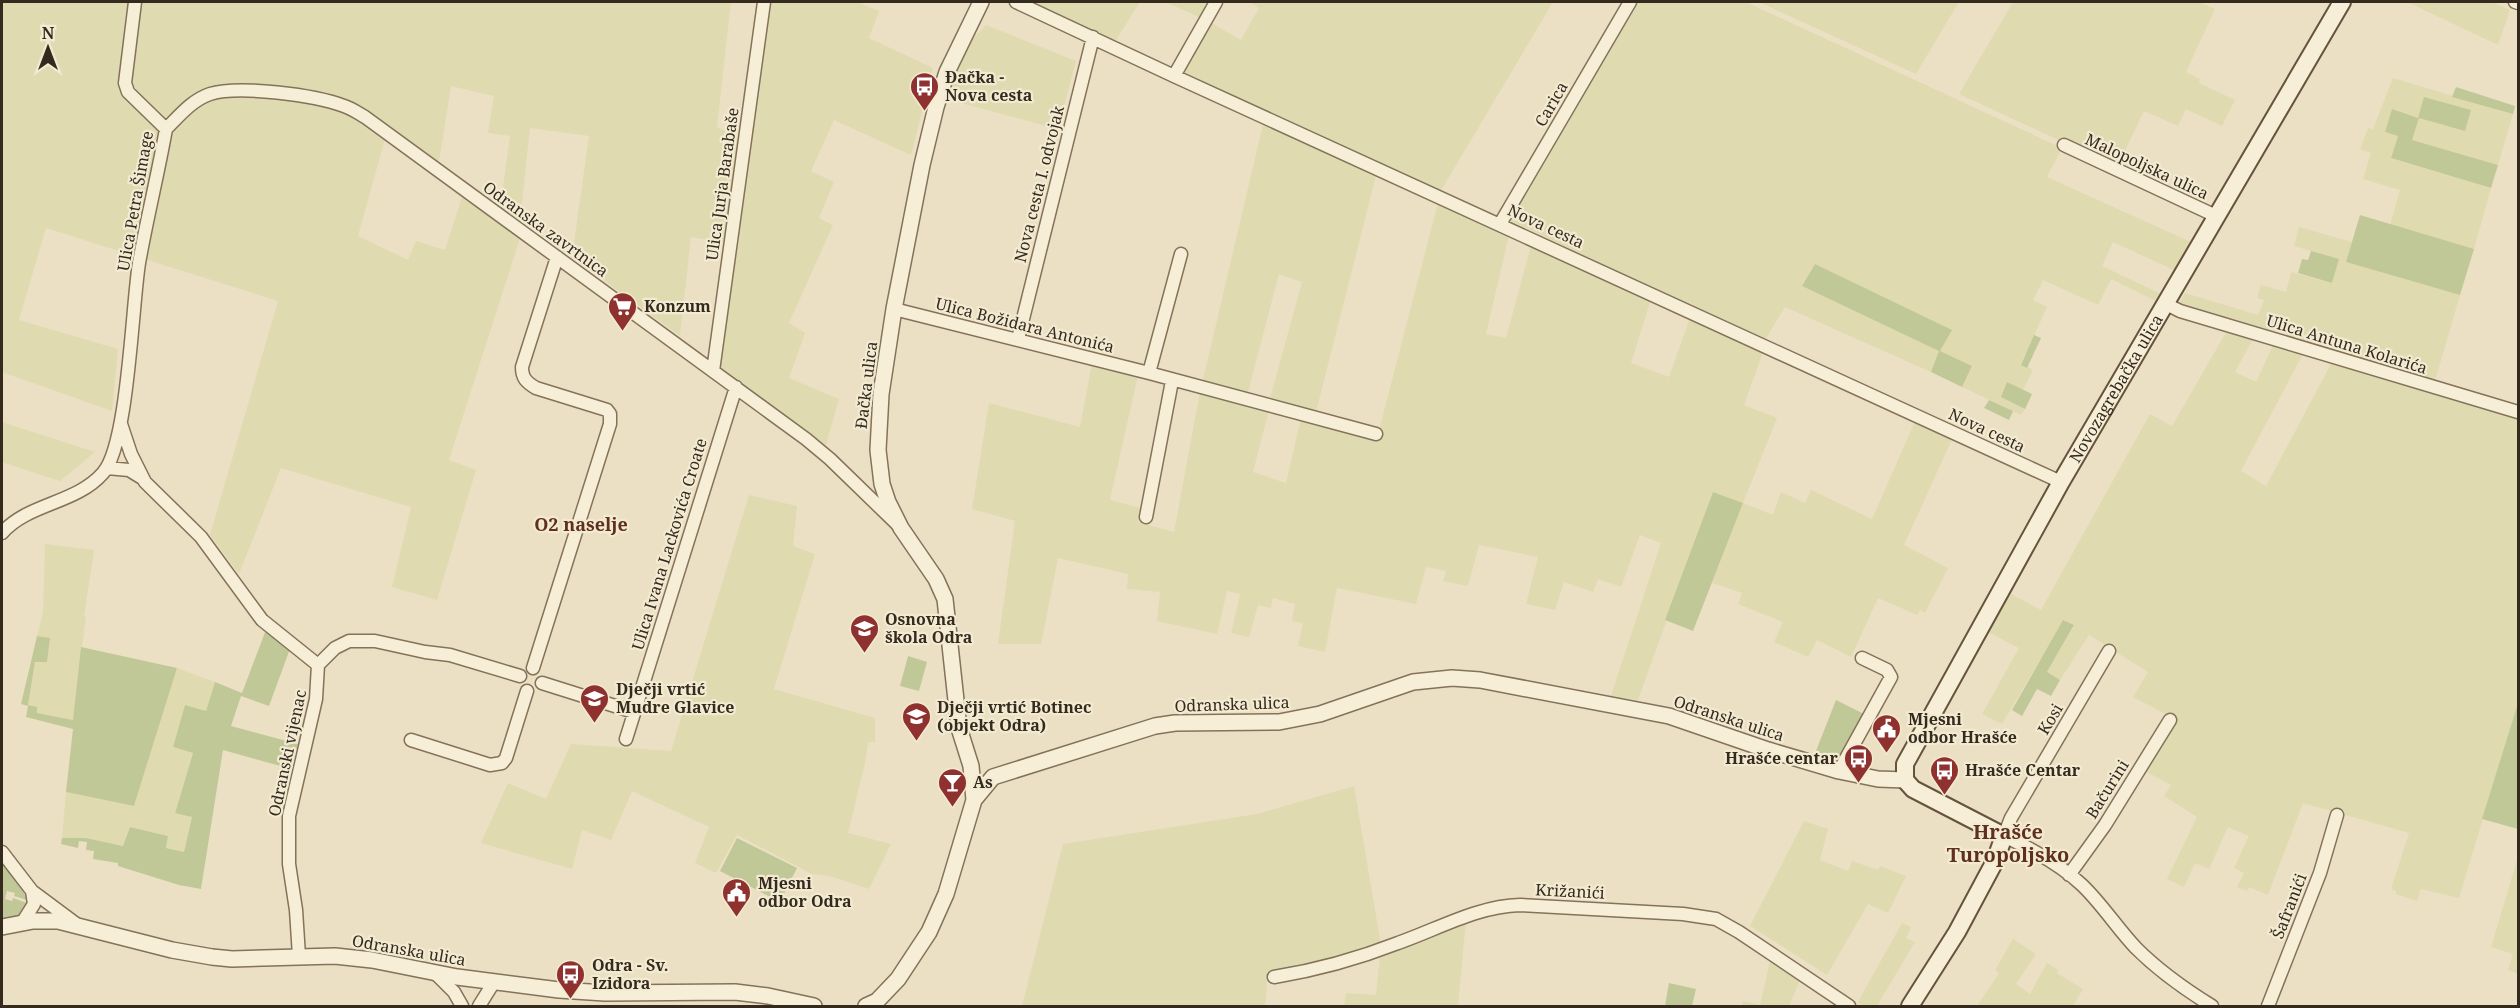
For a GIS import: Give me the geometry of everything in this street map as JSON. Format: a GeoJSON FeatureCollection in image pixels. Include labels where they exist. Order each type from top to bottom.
{"type":"FeatureCollection","features":[{"type":"Feature","properties":{"kind":"main road","name":"Novozagrebačka ulica"},"geometry":{"type":"LineString","coordinates":[[1905,780],[1904,767],[1908,758],[2061,482],[2342,2]]}},
{"type":"Feature","properties":{"kind":"main road"},"geometry":{"type":"LineString","coordinates":[[1905,780],[1913,789],[2004,836],[1998,856],[1957,932],[1910,1006]]}},
{"type":"Feature","properties":{"kind":"street","name":"Ulica Petra Šimage"},"geometry":{"type":"LineString","coordinates":[[121,422],[139,264],[166,129],[128,92],[124,83],[135,2]]}},
{"type":"Feature","properties":{"kind":"street","name":"Ulica Jurja Barabaše"},"geometry":{"type":"LineString","coordinates":[[713,371],[764,2]]}},
{"type":"Feature","properties":{"kind":"street","name":"Đačka ulica"},"geometry":{"type":"LineString","coordinates":[[974,800],[971,766],[959,728],[945,599],[932,572],[901,528],[888,502],[880,474],[879,420],[894,309],[936,107],[948,72],[981,2]]}},
{"type":"Feature","properties":{"kind":"street","name":"Nova cesta"},"geometry":{"type":"LineString","coordinates":[[1016,2],[2061,482]]}},
{"type":"Feature","properties":{"kind":"street"},"geometry":{"type":"LineString","coordinates":[[1174,76],[1216,2]]}},
{"type":"Feature","properties":{"kind":"street","name":"Carica"},"geometry":{"type":"LineString","coordinates":[[1500,224],[1630,2]]}},
{"type":"Feature","properties":{"kind":"street","name":"Nova cesta I. odvojak"},"geometry":{"type":"LineString","coordinates":[[1018,339],[1093,37]]}},
{"type":"Feature","properties":{"kind":"street","name":"Odranska zavrtnica"},"geometry":{"type":"LineString","coordinates":[[166,129],[193,103],[209,94],[233,90],[316,98],[345,106],[365,117],[806,439],[901,528]]}},
{"type":"Feature","properties":{"kind":"street","name":"Malopoljska ulica"},"geometry":{"type":"LineString","coordinates":[[2064,145],[2216,216]]}},
{"type":"Feature","properties":{"kind":"street"},"geometry":{"type":"LineString","coordinates":[[1149,373],[1181,254]]}},
{"type":"Feature","properties":{"kind":"street"},"geometry":{"type":"LineString","coordinates":[[533,668],[610,424],[610,414],[607,410],[536,388],[526,382],[522,374],[522,366],[557,257]]}},
{"type":"Feature","properties":{"kind":"street","name":"Ulica Antuna Kolarića"},"geometry":{"type":"LineString","coordinates":[[2166,304],[2180,311],[2518,412]]}},
{"type":"Feature","properties":{"kind":"street","name":"Ulica Božidara Antonića"},"geometry":{"type":"LineString","coordinates":[[894,309],[1018,339],[1376,434]]}},
{"type":"Feature","properties":{"kind":"street"},"geometry":{"type":"LineString","coordinates":[[1146,516],[1172,381]]}},
{"type":"Feature","properties":{"kind":"street","name":"Ulica Ivana Lackovića Croate"},"geometry":{"type":"LineString","coordinates":[[626,739],[736,387]]}},
{"type":"Feature","properties":{"kind":"street"},"geometry":{"type":"LineString","coordinates":[[2,533],[31,512],[81,490],[106,468],[112,456],[121,422]]}},
{"type":"Feature","properties":{"kind":"street"},"geometry":{"type":"LineString","coordinates":[[121,422],[143,478],[154,493],[201,537],[262,620],[318,665],[335,648],[349,641],[375,641],[450,655],[520,676]]}},
{"type":"Feature","properties":{"kind":"street"},"geometry":{"type":"LineString","coordinates":[[106,468],[129,470],[143,478]]}},
{"type":"Feature","properties":{"kind":"street"},"geometry":{"type":"LineString","coordinates":[[860,488],[870,488],[876,483],[880,474]]}},
{"type":"Feature","properties":{"kind":"street","name":"Kosi"},"geometry":{"type":"LineString","coordinates":[[2004,836],[2010,818],[2109,651]]}},
{"type":"Feature","properties":{"kind":"street"},"geometry":{"type":"LineString","coordinates":[[1839,771],[1891,677],[1887,670],[1862,658]]}},
{"type":"Feature","properties":{"kind":"street","name":"Odranski vijenac"},"geometry":{"type":"LineString","coordinates":[[299,956],[296,910],[289,864],[289,816],[316,699],[318,665]]}},
{"type":"Feature","properties":{"kind":"street"},"geometry":{"type":"LineString","coordinates":[[533,668],[540,672],[542,683],[534,691],[527,691],[521,686],[520,676],[526,669],[533,668]]}},
{"type":"Feature","properties":{"kind":"street","name":"Odranska ulica"},"geometry":{"type":"LineString","coordinates":[[866,1006],[877,1001],[898,979],[929,932],[946,894],[974,800],[988,781],[999,774],[1063,757],[1155,726],[1175,723],[1247,724],[1291,721],[1320,714],[1399,686],[1452,678],[1495,682],[1669,716],[1777,753],[1839,771],[1878,779],[1905,780]]}},
{"type":"Feature","properties":{"kind":"street"},"geometry":{"type":"LineString","coordinates":[[542,683],[634,712]]}},
{"type":"Feature","properties":{"kind":"street"},"geometry":{"type":"LineString","coordinates":[[411,740],[490,765],[502,763],[506,758],[527,691]]}},
{"type":"Feature","properties":{"kind":"street","name":"Bačurini"},"geometry":{"type":"LineString","coordinates":[[2069,875],[2105,825],[2170,720]]}},
{"type":"Feature","properties":{"kind":"street"},"geometry":{"type":"LineString","coordinates":[[971,766],[985,773],[999,774]]}},
{"type":"Feature","properties":{"kind":"street","name":"Šafranići"},"geometry":{"type":"LineString","coordinates":[[2268,1006],[2320,873],[2337,815]]}},
{"type":"Feature","properties":{"kind":"street"},"geometry":{"type":"LineString","coordinates":[[2004,836],[2035,852],[2069,875],[2096,900],[2137,949],[2176,981],[2212,1006]]}},
{"type":"Feature","properties":{"kind":"street"},"geometry":{"type":"LineString","coordinates":[[2,852],[32,891],[75,923]]}},
{"type":"Feature","properties":{"kind":"street"},"geometry":{"type":"LineString","coordinates":[[22,923],[34,904],[32,891]]}},
{"type":"Feature","properties":{"kind":"street","name":"Križanići"},"geometry":{"type":"LineString","coordinates":[[1274,977],[1346,962],[1476,913],[1499,906],[1520,904],[1683,914],[1716,919],[1849,1006]]}},
{"type":"Feature","properties":{"kind":"street","name":"Odranska ulica"},"geometry":{"type":"LineString","coordinates":[[2,927],[46,920],[75,923],[172,950],[212,957],[232,959],[299,956],[372,960],[436,974],[582,992],[756,994],[814,1006]]}},
{"type":"Feature","properties":{"kind":"street"},"geometry":{"type":"LineString","coordinates":[[436,974],[454,992],[462,1006]]}},
{"type":"Feature","properties":{"kind":"street"},"geometry":{"type":"LineString","coordinates":[[479,1006],[494,982]]}},
{"type":"Feature","properties":{"kind":"shaded area"},"geometry":{"type":"Polygon","coordinates":[[[2,2],[731,2],[717,127],[748,142],[771,2],[857,2],[879,11],[869,38],[933,68],[911,155],[834,120],[811,171],[834,182],[819,218],[833,225],[789,323],[805,333],[789,378],[839,399],[826,445],[717,368],[734,244],[691,237],[680,336],[572,257],[589,136],[530,128],[520,220],[500,209],[510,136],[488,133],[494,96],[451,86],[439,162],[388,128],[358,236],[408,260],[416,241],[445,250],[462,197],[520,238],[449,460],[476,470],[437,600],[392,587],[411,507],[281,468],[239,574],[210,535],[278,301],[46,228],[19,320],[118,349],[112,411],[2,372],[2,2]]]}},
{"type":"Feature","properties":{"kind":"shaded area"},"geometry":{"type":"Polygon","coordinates":[[[1027,2],[1140,2],[1114,43],[1027,2]]]}},
{"type":"Feature","properties":{"kind":"shaded area"},"geometry":{"type":"Polygon","coordinates":[[[1166,2],[1214,2],[1203,19],[1166,2]]]}},
{"type":"Feature","properties":{"kind":"shaded area"},"geometry":{"type":"Polygon","coordinates":[[[1249,2],[1553,2],[1440,192],[1179,74],[1208,21],[1241,40],[1259,8],[1249,2]]]}},
{"type":"Feature","properties":{"kind":"shaded area"},"geometry":{"type":"Polygon","coordinates":[[[1639,2],[1746,2],[2062,148],[2047,177],[2191,242],[2176,271],[2113,242],[2102,266],[2161,294],[2156,301],[2111,279],[2098,305],[2043,280],[2033,300],[2047,307],[2021,364],[2033,370],[2023,390],[2007,382],[2002,397],[2025,409],[2021,415],[1962,387],[1972,366],[1940,351],[1931,372],[1785,307],[1765,340],[1511,221],[1511,216],[1639,2]],[[1815,264],[1802,286],[1940,351],[1951,330],[1815,264]]]}},
{"type":"Feature","properties":{"kind":"shaded area"},"geometry":{"type":"Polygon","coordinates":[[[1759,2],[1959,2],[1916,74],[1759,2]]]}},
{"type":"Feature","properties":{"kind":"shaded area"},"geometry":{"type":"Polygon","coordinates":[[[2013,2],[2199,2],[2215,9],[2186,72],[2200,79],[2199,83],[2235,100],[2222,126],[2186,109],[2178,126],[2144,111],[2117,167],[1959,94],[2013,2]]]}},
{"type":"Feature","properties":{"kind":"shaded area"},"geometry":{"type":"Polygon","coordinates":[[[2407,2],[2492,2],[2510,10],[2498,45],[2407,2]]]}},
{"type":"Feature","properties":{"kind":"shaded area"},"geometry":{"type":"Polygon","coordinates":[[[986,25],[1076,61],[1058,129],[946,99],[970,42],[986,25]]]}},
{"type":"Feature","properties":{"kind":"shaded area"},"geometry":{"type":"Polygon","coordinates":[[[2393,78],[2513,114],[2498,165],[2411,140],[2392,110],[2385,132],[2398,136],[2391,158],[2491,188],[2474,249],[2390,225],[2400,190],[2363,179],[2371,153],[2360,149],[2368,128],[2373,129],[2393,78]]]}},
{"type":"Feature","properties":{"kind":"shaded area"},"geometry":{"type":"Polygon","coordinates":[[[1264,120],[1377,172],[1315,416],[1269,402],[1302,282],[1279,274],[1247,396],[1202,384],[1264,120]]]}},
{"type":"Feature","properties":{"kind":"shaded area"},"geometry":{"type":"Polygon","coordinates":[[[1439,199],[1510,231],[1486,334],[1506,338],[1532,242],[1652,296],[1631,363],[1669,377],[1691,315],[1764,349],[1744,405],[1777,418],[1743,503],[1713,492],[1638,700],[1611,696],[1661,543],[1640,535],[1621,587],[1598,579],[1593,592],[1564,582],[1555,610],[1526,604],[1538,557],[1479,545],[1468,586],[1443,581],[1446,571],[1426,567],[1416,604],[1337,588],[1325,652],[1298,646],[1303,623],[1292,621],[1295,604],[1273,598],[1271,608],[1258,605],[1249,637],[1231,633],[1240,594],[1227,591],[1217,634],[1157,621],[1160,592],[1127,589],[1128,574],[1058,558],[1041,644],[998,644],[1015,521],[972,509],[989,403],[1080,427],[1092,363],[1138,375],[1110,500],[1141,508],[1138,522],[1174,532],[1200,392],[1269,410],[1253,472],[1286,483],[1301,418],[1377,438],[1439,199]]]}},
{"type":"Feature","properties":{"kind":"shaded area"},"geometry":{"type":"Polygon","coordinates":[[[2299,227],[2352,242],[2347,262],[2460,295],[2435,381],[2177,307],[2185,293],[2258,315],[2264,300],[2257,298],[2261,285],[2286,292],[2291,272],[2332,283],[2338,259],[2294,246],[2299,227]]]}},
{"type":"Feature","properties":{"kind":"shaded area"},"geometry":{"type":"Polygon","coordinates":[[[2228,329],[2254,337],[2235,372],[2256,382],[2274,343],[2304,352],[2241,471],[2266,486],[2333,360],[2518,416],[2518,703],[2459,898],[2421,889],[2417,901],[2396,894],[2396,891],[2391,889],[2409,833],[2303,803],[2268,895],[2249,887],[2247,891],[2237,887],[2244,873],[2234,868],[2249,836],[2228,827],[2209,869],[2195,863],[2184,887],[2167,879],[2197,817],[2164,796],[2171,785],[2143,770],[2173,718],[2133,697],[2148,672],[2089,635],[2060,680],[2047,672],[2074,626],[2064,620],[2002,724],[1982,714],[2019,648],[1988,632],[2009,593],[2041,610],[2150,414],[2172,426],[2228,329]]]}},
{"type":"Feature","properties":{"kind":"shaded area"},"geometry":{"type":"Polygon","coordinates":[[[1916,419],[1953,437],[1904,545],[1948,568],[1925,613],[1920,610],[1917,615],[1878,598],[1851,657],[1817,640],[1808,657],[1774,642],[1783,622],[1738,604],[1742,593],[1712,583],[1743,503],[1773,515],[1781,492],[1805,503],[1811,490],[1872,519],[1916,419]]]}},
{"type":"Feature","properties":{"kind":"shaded area"},"geometry":{"type":"Polygon","coordinates":[[[2,422],[95,452],[60,481],[2,462],[2,422]]]}},
{"type":"Feature","properties":{"kind":"shaded area"},"geometry":{"type":"Polygon","coordinates":[[[749,495],[797,506],[793,546],[815,554],[774,689],[875,718],[875,742],[868,742],[848,833],[891,844],[869,889],[830,876],[812,874],[737,835],[716,873],[695,863],[709,827],[632,791],[611,840],[582,830],[572,869],[481,843],[508,783],[546,799],[571,744],[671,751],[749,495]]]}},
{"type":"Feature","properties":{"kind":"shaded area"},"geometry":{"type":"Polygon","coordinates":[[[45,544],[94,550],[84,616],[86,616],[73,720],[36,713],[28,705],[35,661],[50,639],[37,636],[43,612],[45,544]]]}},
{"type":"Feature","properties":{"kind":"shaded area"},"geometry":{"type":"Polygon","coordinates":[[[177,668],[215,682],[206,711],[185,705],[173,747],[193,753],[175,812],[192,817],[184,852],[166,848],[168,836],[130,827],[123,846],[86,838],[62,838],[66,792],[134,806],[177,668]]]}},
{"type":"Feature","properties":{"kind":"shaded area"},"geometry":{"type":"Polygon","coordinates":[[[1354,786],[1381,945],[1268,976],[1265,1006],[1022,1006],[1063,844],[1257,814],[1354,786]]]}},
{"type":"Feature","properties":{"kind":"shaded area"},"geometry":{"type":"Polygon","coordinates":[[[1804,821],[1828,829],[1820,860],[1848,871],[1852,861],[1878,870],[1880,866],[1906,876],[1888,913],[1868,904],[1827,975],[1750,926],[1804,821]]]}},
{"type":"Feature","properties":{"kind":"shaded area"},"geometry":{"type":"Polygon","coordinates":[[[2518,857],[2518,974],[2508,970],[2513,954],[2491,947],[2518,857]]]}},
{"type":"Feature","properties":{"kind":"shaded area"},"geometry":{"type":"Polygon","coordinates":[[[1466,920],[1458,1006],[1344,1006],[1346,993],[1376,995],[1380,956],[1466,920]]]}},
{"type":"Feature","properties":{"kind":"shaded area"},"geometry":{"type":"Polygon","coordinates":[[[1902,923],[1911,927],[1906,938],[1915,942],[1877,1006],[1864,1006],[1858,1003],[1860,998],[1902,923]]]}},
{"type":"Feature","properties":{"kind":"shaded area"},"geometry":{"type":"Polygon","coordinates":[[[2013,939],[2036,954],[2016,984],[2030,994],[2047,963],[2058,970],[2057,973],[2083,989],[2073,1006],[1977,1006],[1999,973],[1995,970],[2013,939]]]}},
{"type":"Feature","properties":{"kind":"shaded area"},"geometry":{"type":"Polygon","coordinates":[[[1770,961],[1800,980],[1789,1006],[1742,1006],[1743,1001],[1760,1005],[1770,961]]]}},
{"type":"Feature","properties":{"kind":"green space"},"geometry":{"type":"Polygon","coordinates":[[[2456,87],[2515,106],[2513,114],[2452,97],[2456,87]]]}},
{"type":"Feature","properties":{"kind":"green space"},"geometry":{"type":"Polygon","coordinates":[[[2424,97],[2471,110],[2465,131],[2419,118],[2412,140],[2498,165],[2491,188],[2391,158],[2398,136],[2385,132],[2392,109],[2418,118],[2424,97]]]}},
{"type":"Feature","properties":{"kind":"green space"},"geometry":{"type":"Polygon","coordinates":[[[2360,215],[2474,249],[2460,295],[2346,262],[2360,215]]]}},
{"type":"Feature","properties":{"kind":"green space"},"geometry":{"type":"Polygon","coordinates":[[[2311,251],[2339,259],[2332,283],[2298,273],[2302,259],[2308,260],[2311,251]]]}},
{"type":"Feature","properties":{"kind":"green space"},"geometry":{"type":"Polygon","coordinates":[[[1815,264],[1952,330],[1940,351],[1972,366],[1962,387],[1931,372],[1939,351],[1802,286],[1815,264]]]}},
{"type":"Feature","properties":{"kind":"green space"},"geometry":{"type":"Polygon","coordinates":[[[2034,335],[2041,338],[2027,368],[2021,365],[2034,335]]]}},
{"type":"Feature","properties":{"kind":"green space"},"geometry":{"type":"Polygon","coordinates":[[[2007,382],[2032,394],[2025,409],[2001,397],[2007,382]]]}},
{"type":"Feature","properties":{"kind":"green space"},"geometry":{"type":"Polygon","coordinates":[[[1989,400],[2013,411],[2009,420],[1984,408],[1989,400]]]}},
{"type":"Feature","properties":{"kind":"green space"},"geometry":{"type":"Polygon","coordinates":[[[1713,492],[1743,503],[1693,631],[1665,620],[1713,492]]]}},
{"type":"Feature","properties":{"kind":"green space"},"geometry":{"type":"Polygon","coordinates":[[[2063,620],[2074,625],[2047,672],[2060,680],[2051,696],[2037,689],[2022,716],[2012,710],[2063,620]]]}},
{"type":"Feature","properties":{"kind":"green space"},"geometry":{"type":"Polygon","coordinates":[[[267,627],[291,646],[269,706],[241,696],[231,726],[298,744],[291,769],[223,750],[201,889],[179,885],[118,866],[118,863],[93,859],[94,851],[86,850],[87,842],[79,841],[78,848],[61,844],[62,838],[86,838],[123,846],[130,827],[168,836],[166,848],[184,852],[192,817],[175,813],[193,753],[173,747],[185,705],[206,711],[215,682],[242,693],[267,627]]]}},
{"type":"Feature","properties":{"kind":"green space"},"geometry":{"type":"Polygon","coordinates":[[[37,636],[50,638],[47,662],[35,662],[28,705],[37,707],[37,713],[73,720],[81,647],[177,668],[134,806],[66,792],[73,729],[26,717],[28,706],[21,704],[37,636]]]}},
{"type":"Feature","properties":{"kind":"green space"},"geometry":{"type":"Polygon","coordinates":[[[908,656],[927,662],[919,691],[900,686],[908,656]]]}},
{"type":"Feature","properties":{"kind":"green space"},"geometry":{"type":"Polygon","coordinates":[[[1836,700],[1866,715],[1839,761],[1814,756],[1836,700]]]}},
{"type":"Feature","properties":{"kind":"green space"},"geometry":{"type":"Polygon","coordinates":[[[2518,703],[2518,829],[2482,819],[2518,703]]]}},
{"type":"Feature","properties":{"kind":"green space"},"geometry":{"type":"Polygon","coordinates":[[[737,838],[797,868],[780,902],[720,871],[737,838]]]}},
{"type":"Feature","properties":{"kind":"green space"},"geometry":{"type":"Polygon","coordinates":[[[2,856],[23,888],[27,900],[7,891],[5,899],[12,901],[13,898],[27,903],[19,916],[2,920],[2,856]]]}},
{"type":"Feature","properties":{"kind":"green space"},"geometry":{"type":"Polygon","coordinates":[[[1669,983],[1696,989],[1692,1006],[1665,1006],[1669,983]]]}},
{"type":"Feature","properties":{"kind":"place","name":"Đačka - Nova cesta"},"geometry":{"type":"Point","coordinates":[924,112]}},
{"type":"Feature","properties":{"kind":"place","name":"Konzum"},"geometry":{"type":"Point","coordinates":[623,332]}},
{"type":"Feature","properties":{"kind":"place","name":"Osnovna škola Odra"},"geometry":{"type":"Point","coordinates":[864,654]}},
{"type":"Feature","properties":{"kind":"place","name":"Dječji vrtić Mudre Glavice"},"geometry":{"type":"Point","coordinates":[595,724]}},
{"type":"Feature","properties":{"kind":"place","name":"Dječji vrtić Botinec (objekt Odra)"},"geometry":{"type":"Point","coordinates":[916,742]}},
{"type":"Feature","properties":{"kind":"place","name":"Mjesni odbor Hrašće"},"geometry":{"type":"Point","coordinates":[1887,754]}},
{"type":"Feature","properties":{"kind":"place","name":"Hrašće centar"},"geometry":{"type":"Point","coordinates":[1859,784]}},
{"type":"Feature","properties":{"kind":"place","name":"Hrašće Centar"},"geometry":{"type":"Point","coordinates":[1944,796]}},
{"type":"Feature","properties":{"kind":"place","name":"As"},"geometry":{"type":"Point","coordinates":[952,808]}},
{"type":"Feature","properties":{"kind":"place","name":"Mjesni odbor Odra"},"geometry":{"type":"Point","coordinates":[737,918]}},
{"type":"Feature","properties":{"kind":"place","name":"Odra - Sv. Izidora"},"geometry":{"type":"Point","coordinates":[571,1000]}},
{"type":"Feature","properties":{"kind":"district","name":"O2 naselje"},"geometry":{"type":"Point","coordinates":[581,525]}},
{"type":"Feature","properties":{"kind":"district","name":"Hrašće Turopoljsko"},"geometry":{"type":"Point","coordinates":[2008,844]}}]}
